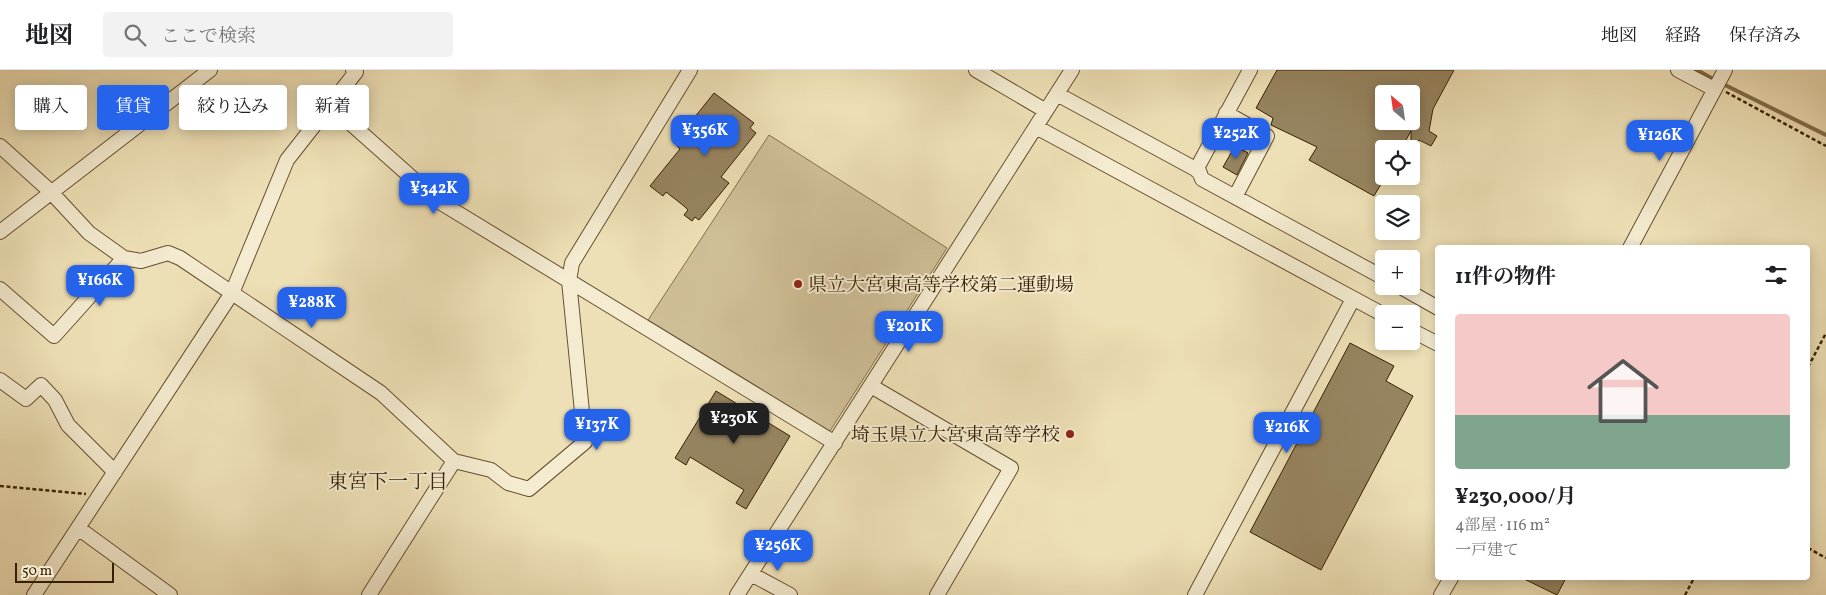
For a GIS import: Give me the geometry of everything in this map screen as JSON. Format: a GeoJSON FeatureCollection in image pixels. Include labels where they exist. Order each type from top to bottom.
{"type":"FeatureCollection","features":[{"type":"Feature","properties":{"kind":"street"},"geometry":{"type":"LineString","coordinates":[[0,232],[50,191],[210,70]]}},
{"type":"Feature","properties":{"kind":"street"},"geometry":{"type":"LineString","coordinates":[[346,85],[356,72],[353,70]]}},
{"type":"Feature","properties":{"kind":"street"},"geometry":{"type":"LineString","coordinates":[[0,146],[50,191],[89,232],[124,258],[141,261],[168,253],[180,258],[380,393],[454,461],[491,470],[508,484],[529,489],[585,442],[569,281],[572,263],[690,70]]}},
{"type":"Feature","properties":{"kind":"street"},"geometry":{"type":"LineString","coordinates":[[976,70],[1046,111]]}},
{"type":"Feature","properties":{"kind":"street"},"geometry":{"type":"LineString","coordinates":[[737,595],[1072,70]]}},
{"type":"Feature","properties":{"kind":"street"},"geometry":{"type":"LineString","coordinates":[[1196,170],[1250,70]]}},
{"type":"Feature","properties":{"kind":"street"},"geometry":{"type":"LineString","coordinates":[[1678,70],[1715,88]]}},
{"type":"Feature","properties":{"kind":"street"},"geometry":{"type":"LineString","coordinates":[[1632,245],[1725,70]]}},
{"type":"Feature","properties":{"kind":"street"},"geometry":{"type":"LineString","coordinates":[[1057,94],[1196,170],[1202,179],[1375,273]]}},
{"type":"Feature","properties":{"kind":"street"},"geometry":{"type":"LineString","coordinates":[[1226,113],[1267,136],[1235,197]]}},
{"type":"Feature","properties":{"kind":"street"},"geometry":{"type":"LineString","coordinates":[[1036,127],[1375,310]]}},
{"type":"Feature","properties":{"kind":"street"},"geometry":{"type":"LineString","coordinates":[[34,595],[232,293],[287,160],[311,130]]}},
{"type":"Feature","properties":{"kind":"street"},"geometry":{"type":"LineString","coordinates":[[357,130],[438,201],[834,444]]}},
{"type":"Feature","properties":{"kind":"street"},"geometry":{"type":"LineString","coordinates":[[0,289],[54,336],[124,258]]}},
{"type":"Feature","properties":{"kind":"street"},"geometry":{"type":"LineString","coordinates":[[1415,295],[1435,306]]}},
{"type":"Feature","properties":{"kind":"street"},"geometry":{"type":"LineString","coordinates":[[1195,595],[1353,299]]}},
{"type":"Feature","properties":{"kind":"street"},"geometry":{"type":"LineString","coordinates":[[1420,335],[1435,342]]}},
{"type":"Feature","properties":{"kind":"street"},"geometry":{"type":"LineString","coordinates":[[0,380],[26,399],[41,385],[55,400],[68,425],[115,472]]}},
{"type":"Feature","properties":{"kind":"street"},"geometry":{"type":"LineString","coordinates":[[871,386],[1011,468],[937,595]]}},
{"type":"Feature","properties":{"kind":"street"},"geometry":{"type":"LineString","coordinates":[[369,595],[454,461]]}},
{"type":"Feature","properties":{"kind":"street"},"geometry":{"type":"LineString","coordinates":[[78,528],[170,595]]}},
{"type":"Feature","properties":{"kind":"street"},"geometry":{"type":"LineString","coordinates":[[751,574],[790,595]]}},
{"type":"Feature","properties":{"kind":"street"},"geometry":{"type":"LineString","coordinates":[[1441,595],[1450,580]]}},
{"type":"Feature","properties":{"kind":"path"},"geometry":{"type":"LineString","coordinates":[[1715,88],[1826,146]]}},
{"type":"Feature","properties":{"kind":"path"},"geometry":{"type":"LineString","coordinates":[[1810,363],[1826,333]]}},
{"type":"Feature","properties":{"kind":"path"},"geometry":{"type":"LineString","coordinates":[[0,486],[99,495]]}},
{"type":"Feature","properties":{"kind":"path"},"geometry":{"type":"LineString","coordinates":[[1810,549],[1826,558]]}},
{"type":"Feature","properties":{"kind":"path"},"geometry":{"type":"LineString","coordinates":[[1685,595],[1693,580]]}},
{"type":"Feature","properties":{"kind":"shaded area","name":"県立大宮東高等学校第二運動場"},"geometry":{"type":"Polygon","coordinates":[[[769,135],[947,248],[830,431],[648,320],[769,135]]]}},
{"type":"Feature","properties":{"kind":"building"},"geometry":{"type":"Polygon","coordinates":[[[1277,70],[1454,70],[1433,109],[1429,131],[1437,136],[1431,146],[1420,140],[1411,140],[1411,131],[1406,140],[1375,140],[1375,185],[1380,185],[1374,196],[1309,160],[1317,147],[1271,125],[1273,118],[1256,108],[1277,70]]]}},
{"type":"Feature","properties":{"kind":"building"},"geometry":{"type":"Polygon","coordinates":[[[714,93],[754,123],[750,128],[756,133],[721,177],[729,183],[699,220],[695,217],[692,221],[684,215],[688,210],[684,206],[666,192],[663,196],[650,186],[680,149],[674,143],[714,93]]]}},
{"type":"Feature","properties":{"kind":"building"},"geometry":{"type":"Polygon","coordinates":[[[1235,146],[1248,153],[1237,175],[1223,167],[1235,146]]]}},
{"type":"Feature","properties":{"kind":"building"},"geometry":{"type":"Polygon","coordinates":[[[1350,343],[1394,366],[1386,381],[1413,396],[1321,570],[1250,532],[1350,343]]]}},
{"type":"Feature","properties":{"kind":"building"},"geometry":{"type":"Polygon","coordinates":[[[716,391],[790,436],[746,509],[736,503],[744,490],[690,457],[686,465],[675,458],[716,391]]]}},
{"type":"Feature","properties":{"kind":"building"},"geometry":{"type":"Polygon","coordinates":[[[1526,580],[1565,580],[1557,595],[1526,580]]]}},
{"type":"Feature","properties":{"kind":"waterway"},"geometry":{"type":"LineString","coordinates":[[1697,70],[1715,80]]}},
{"type":"Feature","properties":{"kind":"waterway"},"geometry":{"type":"LineString","coordinates":[[1721,83],[1826,135]]}},
{"type":"Feature","properties":{"kind":"place","name":"県立大宮東高等学校第二運動場"},"geometry":{"type":"Point","coordinates":[798,284]}},
{"type":"Feature","properties":{"kind":"place","name":"埼玉県立大宮東高等学校"},"geometry":{"type":"Point","coordinates":[1070,434]}},
{"type":"Feature","properties":{"kind":"district","name":"東宮下一丁目"},"geometry":{"type":"Point","coordinates":[388,481]}}]}
